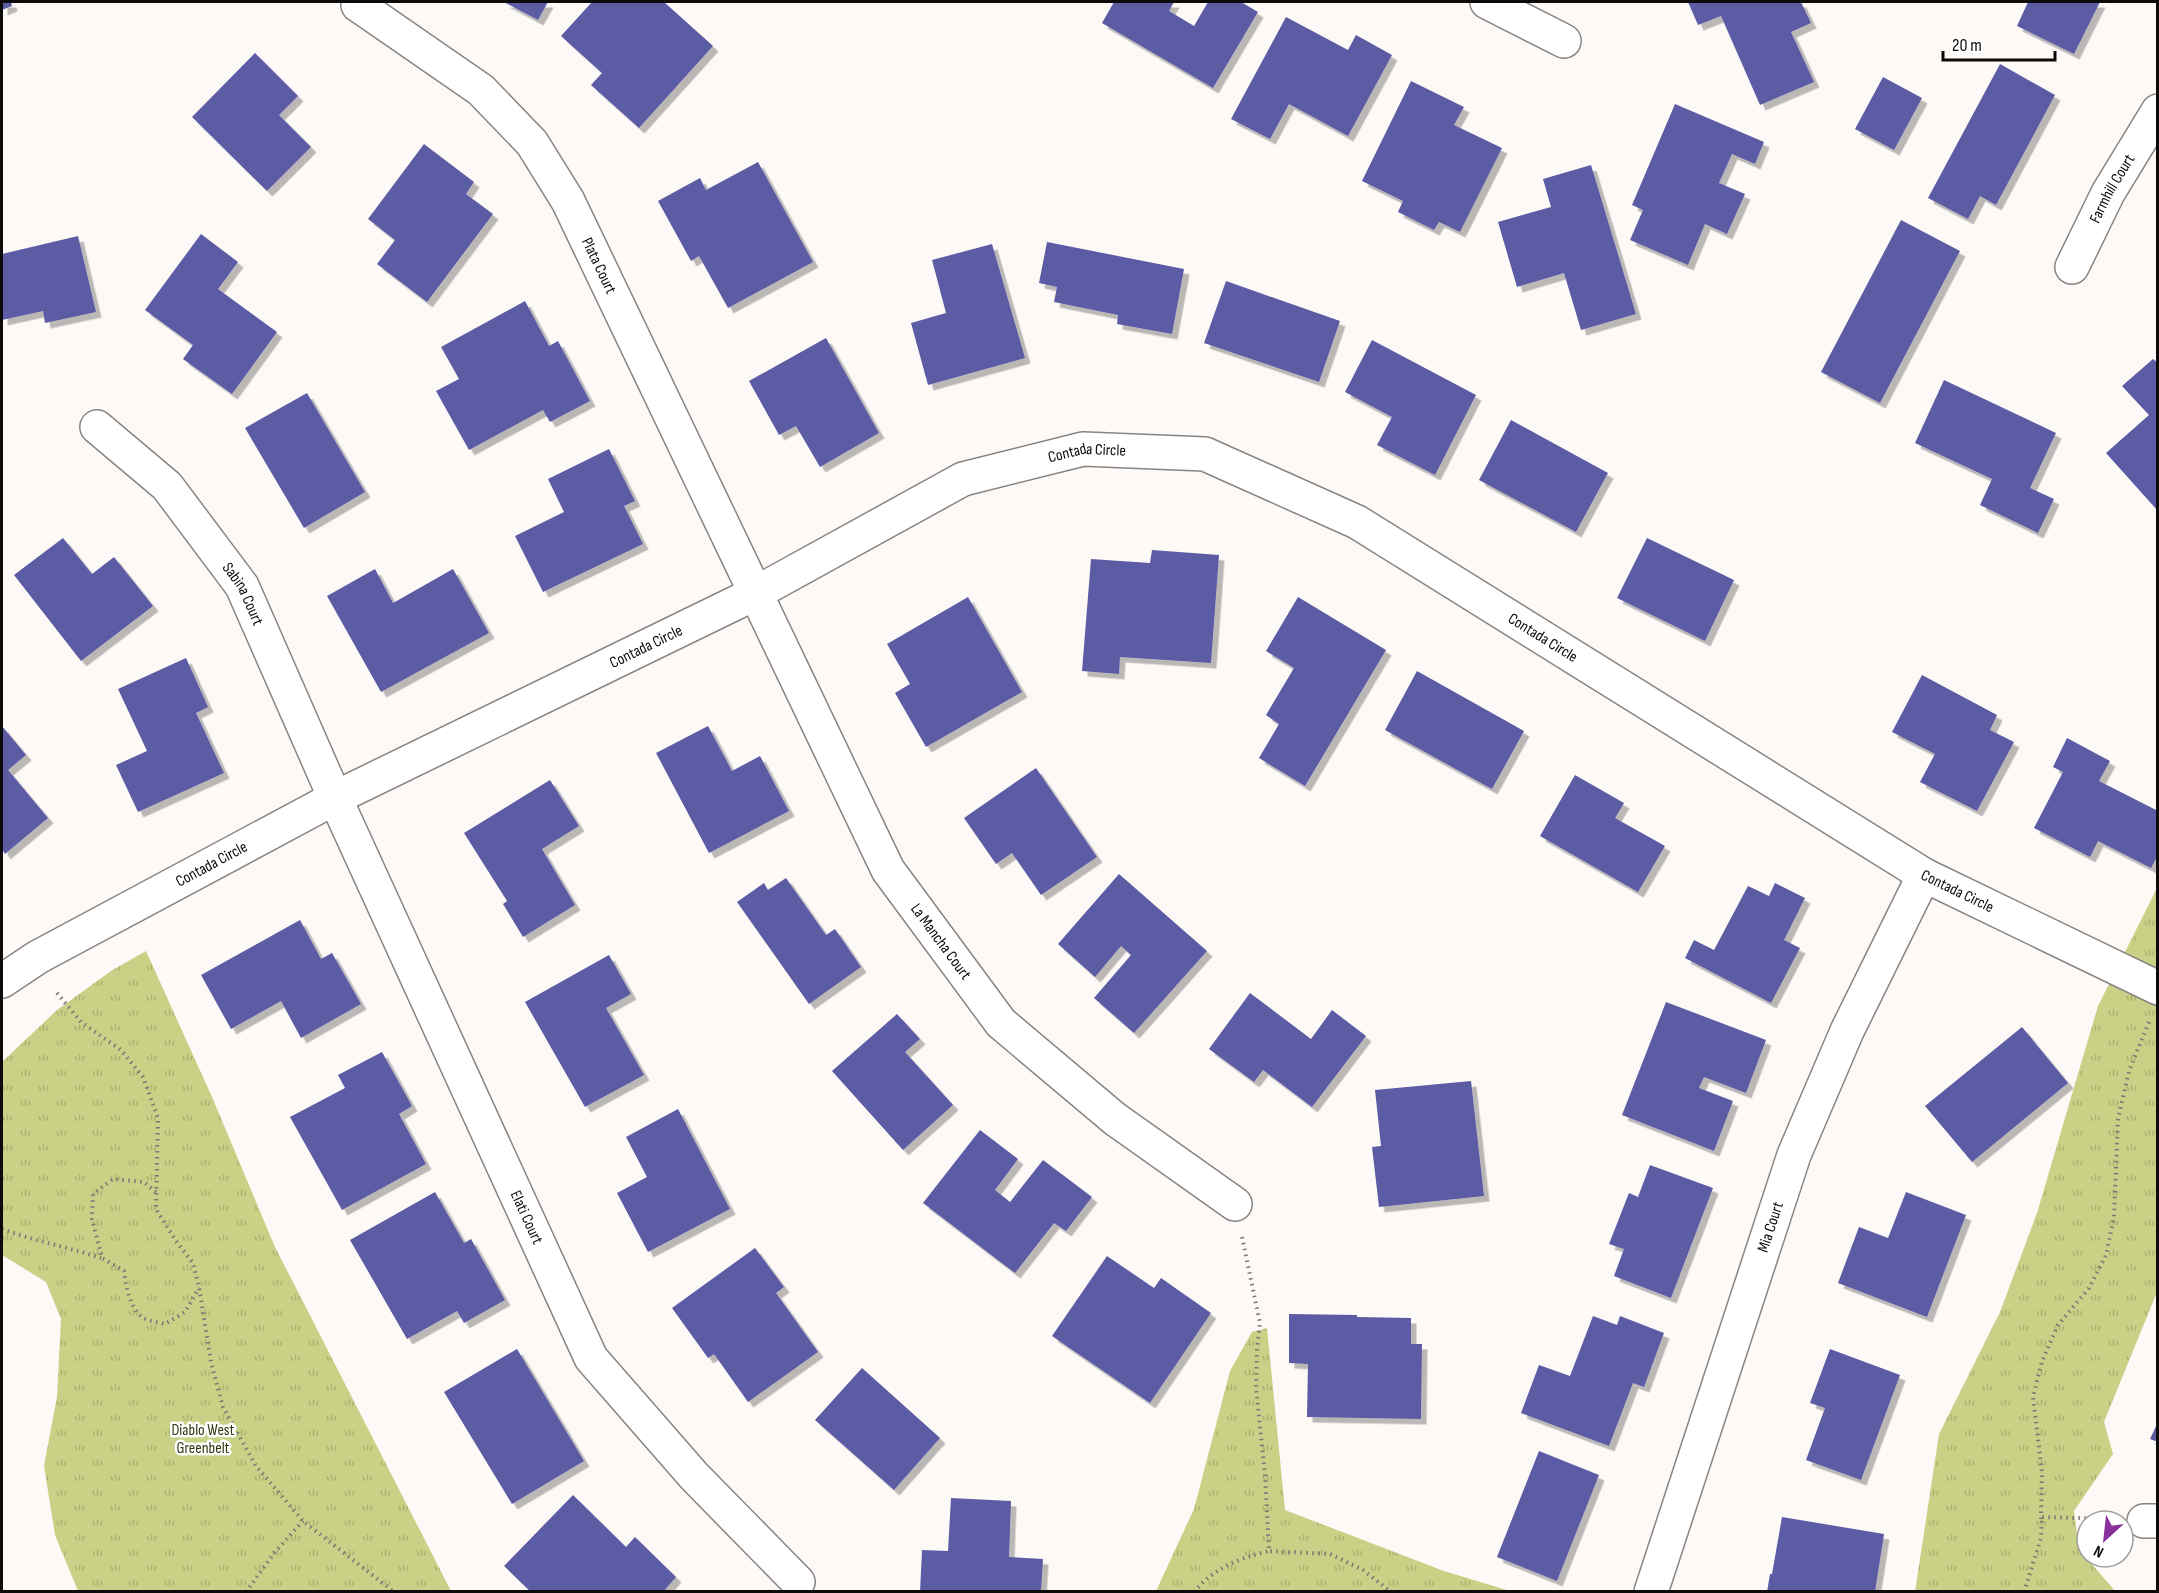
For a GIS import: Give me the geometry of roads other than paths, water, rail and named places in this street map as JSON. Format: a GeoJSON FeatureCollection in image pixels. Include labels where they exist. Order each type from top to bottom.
{"type":"FeatureCollection","features":[{"type":"Feature","properties":{"kind":"street"},"geometry":{"type":"LineString","coordinates":[[1487,2],[1564,41]]}},
{"type":"Feature","properties":{"kind":"street","name":"Plata Court"},"geometry":{"type":"LineString","coordinates":[[358,5],[481,90],[532,143],[567,201],[756,593]]}},
{"type":"Feature","properties":{"kind":"street","name":"Farmhill Court"},"geometry":{"type":"LineString","coordinates":[[2072,267],[2108,193],[2157,111]]}},
{"type":"Feature","properties":{"kind":"street","name":"Sabina Court"},"geometry":{"type":"LineString","coordinates":[[97,427],[167,486],[242,586],[335,798]]}},
{"type":"Feature","properties":{"kind":"street","name":"Contada Circle"},"geometry":{"type":"LineString","coordinates":[[2,981],[38,957],[335,798],[756,593],[963,479],[1083,449],[1205,454],[1357,522],[1924,876],[2157,988]]}},
{"type":"Feature","properties":{"kind":"street","name":"La Mancha Court"},"geometry":{"type":"LineString","coordinates":[[756,593],[888,870],[1001,1023],[1115,1119],[1235,1204]]}},
{"type":"Feature","properties":{"kind":"street","name":"Elati Court"},"geometry":{"type":"LineString","coordinates":[[335,798],[591,1358],[694,1476],[798,1582]]}},
{"type":"Feature","properties":{"kind":"street","name":"Mia Court"},"geometry":{"type":"LineString","coordinates":[[1651,1592],[1794,1155],[1847,1031],[1924,876]]}},
{"type":"Feature","properties":{"kind":"park label","name":"Diablo West Greenbelt"},"geometry":{"type":"Point","coordinates":[203,1439]}}]}
